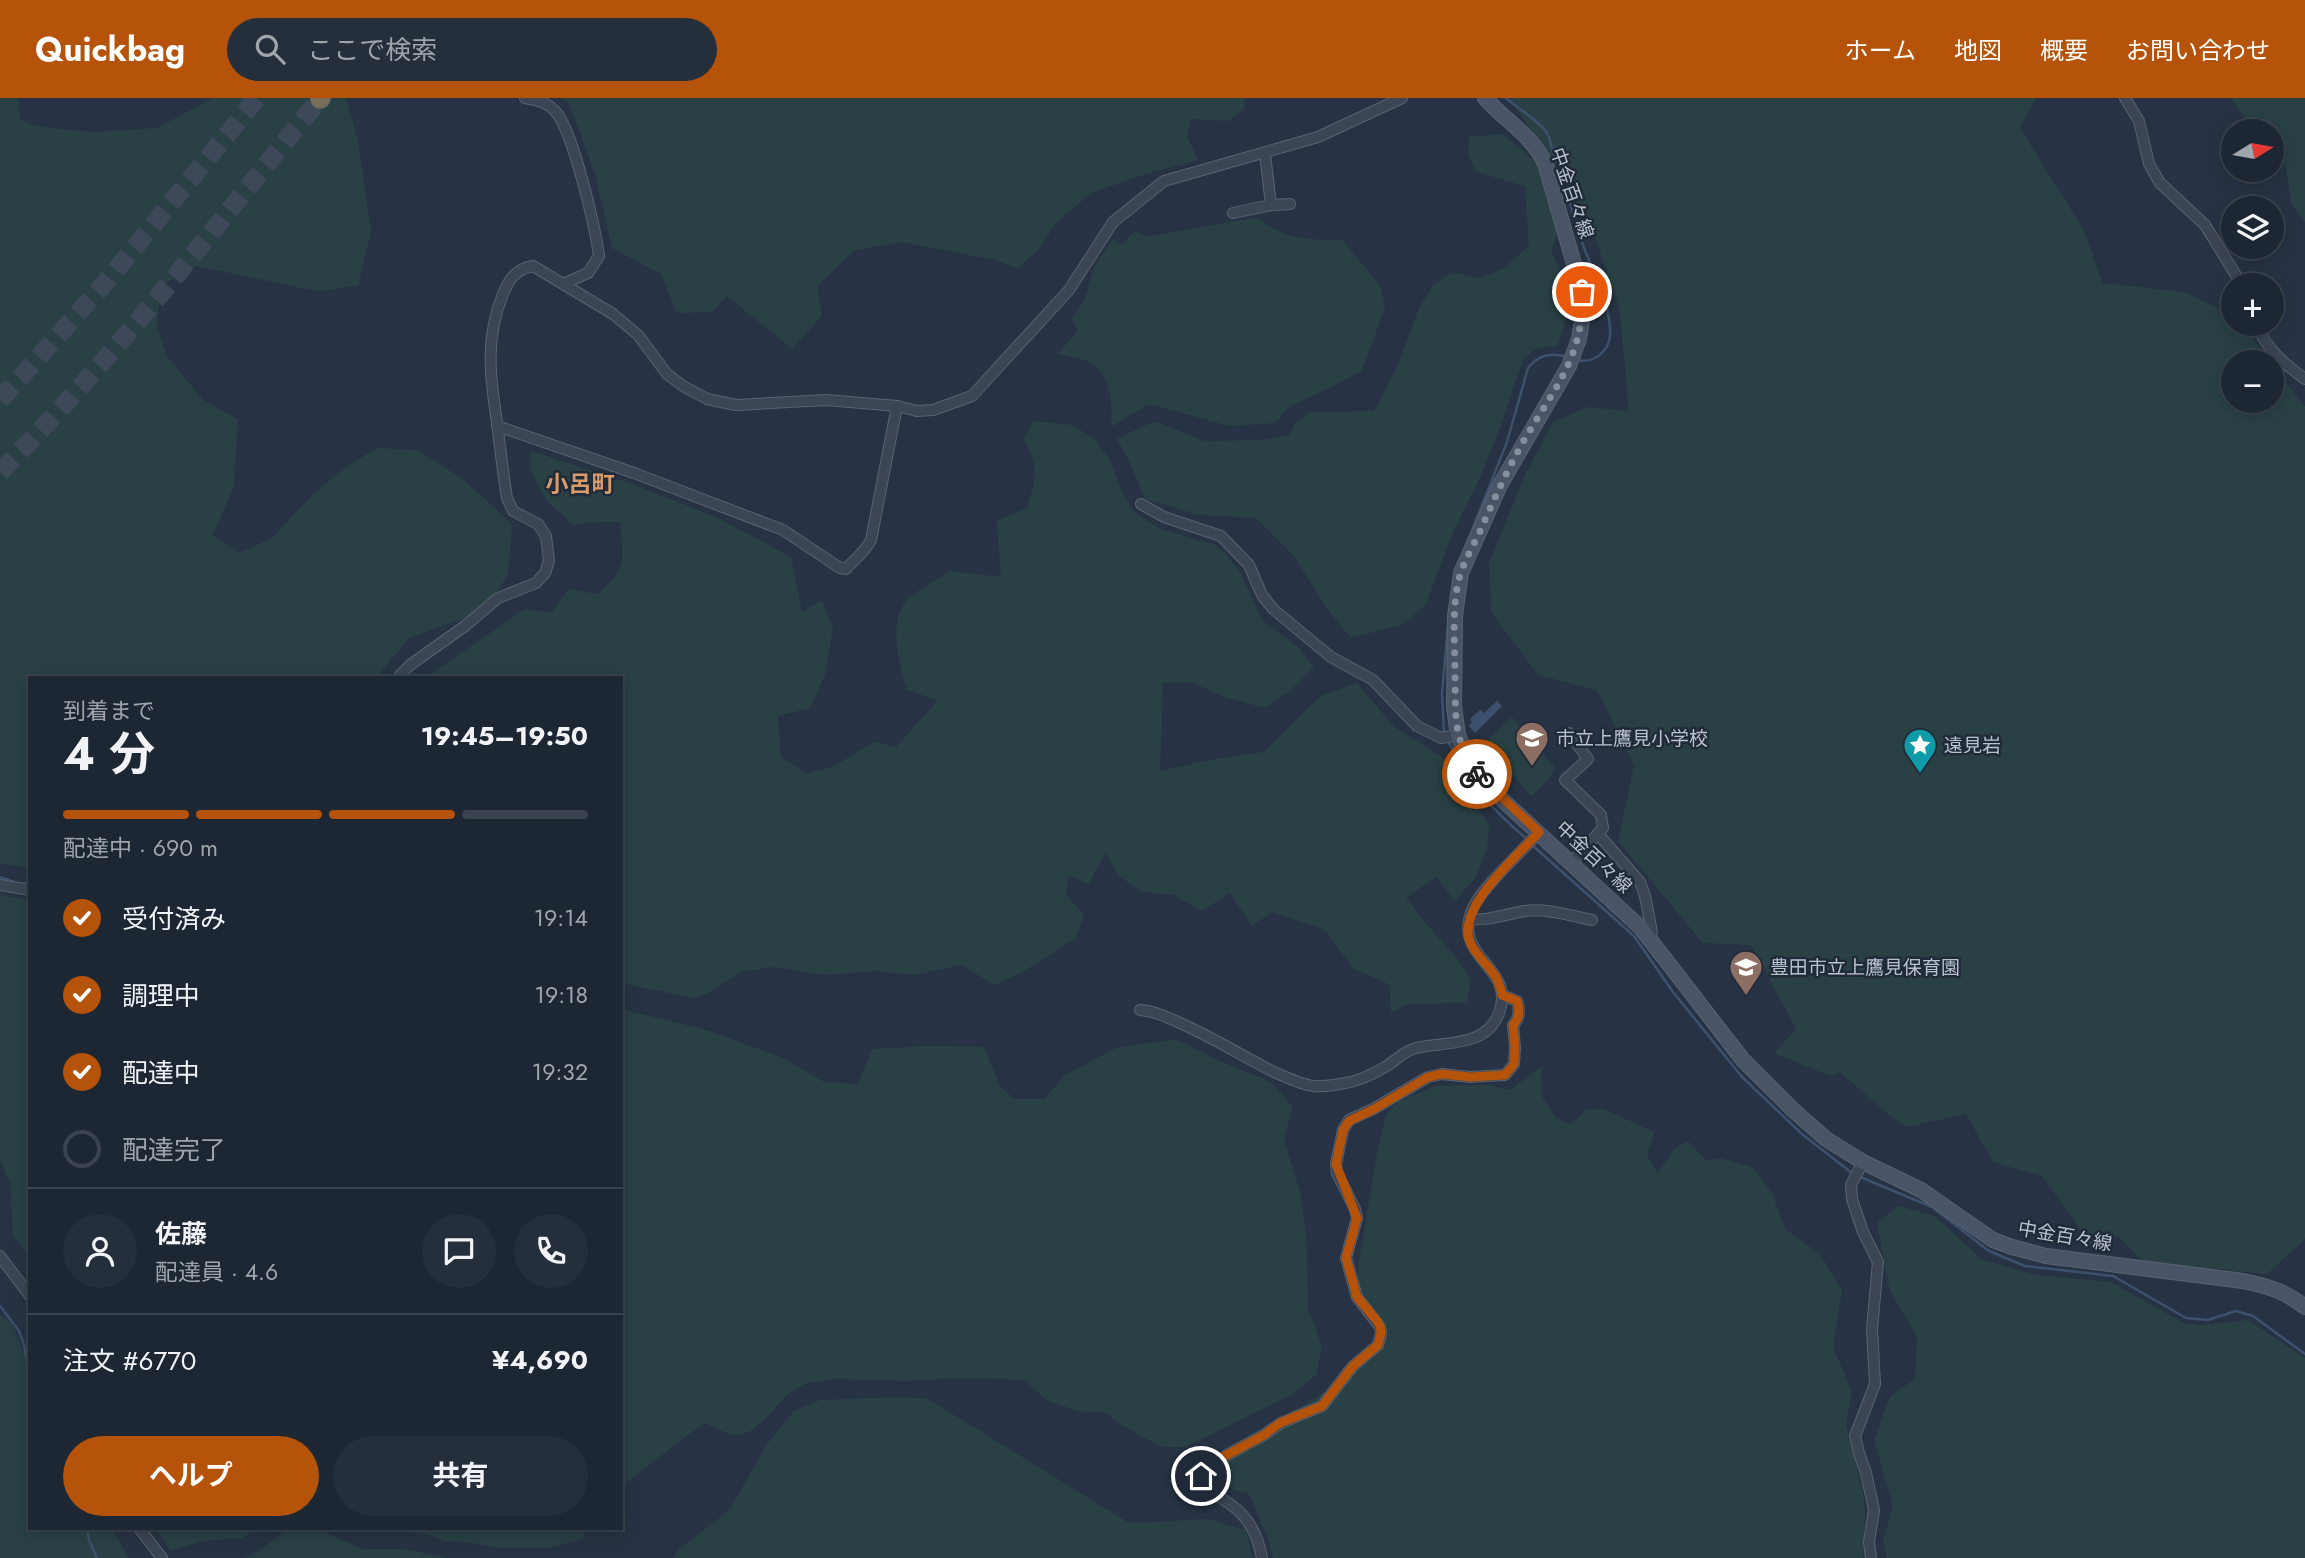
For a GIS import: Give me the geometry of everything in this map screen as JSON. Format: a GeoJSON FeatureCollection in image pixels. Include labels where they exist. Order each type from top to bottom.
{"type":"FeatureCollection","features":[{"type":"Feature","properties":{"kind":"main road","name":"中金百々線"},"geometry":{"type":"LineString","coordinates":[[1485,98],[1537,147],[1545,163],[1582,292],[1583,314],[1572,359],[1500,485],[1461,573],[1455,616],[1454,708],[1456,735],[1469,762],[1481,779],[1537,834],[1648,936],[1743,1060],[1801,1117],[1861,1165],[1921,1190],[1993,1240],[2012,1247],[2046,1256],[2272,1287],[2293,1297],[2305,1307]]}},
{"type":"Feature","properties":{"kind":"street"},"geometry":{"type":"LineString","coordinates":[[525,98],[542,102],[553,108],[559,116],[575,158],[595,226],[600,256],[588,273],[563,284]]}},
{"type":"Feature","properties":{"kind":"street"},"geometry":{"type":"LineString","coordinates":[[400,676],[410,665],[465,626],[498,598],[536,583],[545,573],[549,550],[546,536],[538,524],[513,511],[507,498],[489,359],[497,309],[514,273],[533,266],[613,314],[638,335],[667,373],[683,386],[707,399],[736,405],[826,400],[897,406],[917,411],[933,410],[972,396],[1069,290],[1114,222],[1164,181],[1318,137],[1402,98]]}},
{"type":"Feature","properties":{"kind":"street"},"geometry":{"type":"LineString","coordinates":[[2125,98],[2139,121],[2149,164],[2160,183],[2205,225],[2235,273]]}},
{"type":"Feature","properties":{"kind":"street"},"geometry":{"type":"LineString","coordinates":[[1265,154],[1271,205]]}},
{"type":"Feature","properties":{"kind":"street"},"geometry":{"type":"LineString","coordinates":[[1233,213],[1290,204]]}},
{"type":"Feature","properties":{"kind":"street"},"geometry":{"type":"LineString","coordinates":[[2263,336],[2287,366],[2305,379]]}},
{"type":"Feature","properties":{"kind":"street"},"geometry":{"type":"LineString","coordinates":[[497,426],[634,473],[783,530],[840,568],[846,569],[864,553],[871,541],[897,406]]}},
{"type":"Feature","properties":{"kind":"street"},"geometry":{"type":"LineString","coordinates":[[1141,504],[1164,517],[1221,536],[1249,565],[1262,595],[1273,609],[1331,657],[1373,680],[1417,726],[1441,738],[1456,735]]}},
{"type":"Feature","properties":{"kind":"street"},"geometry":{"type":"LineString","coordinates":[[1569,733],[1588,758],[1565,780],[1601,815],[1602,828],[1571,863]]}},
{"type":"Feature","properties":{"kind":"street"},"geometry":{"type":"LineString","coordinates":[[1139,1010],[1162,1015],[1286,1077],[1312,1086],[1342,1084],[1362,1078],[1385,1067],[1404,1051],[1474,1039],[1489,1027],[1499,1014],[1502,995],[1494,971],[1480,958],[1470,943],[1468,926],[1472,909],[1537,834]]}},
{"type":"Feature","properties":{"kind":"street"},"geometry":{"type":"LineString","coordinates":[[1598,834],[1640,882],[1652,932],[1648,936]]}},
{"type":"Feature","properties":{"kind":"street"},"geometry":{"type":"LineString","coordinates":[[0,885],[28,890]]}},
{"type":"Feature","properties":{"kind":"street"},"geometry":{"type":"LineString","coordinates":[[1470,919],[1543,911],[1592,920]]}},
{"type":"Feature","properties":{"kind":"street"},"geometry":{"type":"LineString","coordinates":[[1262,1558],[1253,1528],[1227,1501],[1204,1488],[1201,1469],[1254,1441],[1280,1423],[1322,1406],[1353,1366],[1378,1345],[1380,1326],[1357,1297],[1346,1258],[1357,1218],[1336,1164],[1343,1130],[1354,1117],[1374,1109],[1428,1077],[1442,1074],[1498,1077],[1510,1071],[1514,1064],[1513,1025],[1517,1021],[1519,1007],[1517,1001],[1502,995]]}},
{"type":"Feature","properties":{"kind":"street"},"geometry":{"type":"LineString","coordinates":[[1861,1165],[1851,1185],[1852,1199],[1863,1232],[1878,1262],[1872,1329],[1875,1384],[1855,1436],[1867,1473],[1874,1510],[1869,1542],[1871,1558]]}},
{"type":"Feature","properties":{"kind":"street"},"geometry":{"type":"LineString","coordinates":[[0,1256],[28,1293]]}},
{"type":"Feature","properties":{"kind":"street"},"geometry":{"type":"LineString","coordinates":[[141,1530],[162,1558]]}},
{"type":"Feature","properties":{"kind":"green space"},"geometry":{"type":"Polygon","coordinates":[[[0,98],[18,98],[20,119],[34,126],[92,132],[157,128],[213,98],[346,98],[358,141],[371,231],[358,286],[316,291],[196,266],[161,286],[157,327],[166,355],[203,400],[238,419],[234,486],[213,535],[239,553],[272,538],[312,495],[346,467],[377,448],[418,450],[464,480],[512,524],[508,575],[482,612],[409,638],[378,676],[28,676],[28,868],[0,863],[0,98]]]}},
{"type":"Feature","properties":{"kind":"green space"},"geometry":{"type":"Polygon","coordinates":[[[562,98],[1244,98],[1245,108],[1228,121],[1191,119],[1187,136],[1198,160],[1091,193],[1056,223],[1040,248],[1018,268],[994,260],[901,242],[855,250],[817,286],[822,316],[792,349],[727,296],[712,312],[677,313],[661,274],[612,248],[595,174],[569,103],[562,98]]]}},
{"type":"Feature","properties":{"kind":"green space"},"geometry":{"type":"Polygon","coordinates":[[[1510,98],[2036,98],[2020,128],[2085,232],[2102,283],[2185,292],[2221,310],[2221,336],[2250,336],[2262,350],[2221,350],[2221,413],[2284,413],[2284,379],[2305,407],[2305,1239],[2267,1274],[2143,1262],[2118,1236],[2091,1244],[2042,1176],[1993,1162],[1966,1114],[1907,1127],[1889,1115],[1840,1072],[1830,1076],[1774,1053],[1796,1029],[1751,945],[1703,943],[1618,841],[1634,766],[1597,690],[1538,675],[1491,612],[1489,563],[1524,477],[1553,422],[1588,407],[1628,411],[1619,308],[1590,222],[1510,98]]]}},
{"type":"Feature","properties":{"kind":"green space"},"geometry":{"type":"Polygon","coordinates":[[[2231,98],[2305,98],[2305,222],[2292,205],[2284,162],[2284,119],[2246,119],[2231,98]]]}},
{"type":"Feature","properties":{"kind":"green space"},"geometry":{"type":"Polygon","coordinates":[[[1502,134],[1542,170],[1557,233],[1551,252],[1565,278],[1568,310],[1558,345],[1534,350],[1523,360],[1496,439],[1453,532],[1426,604],[1404,624],[1351,638],[1325,606],[1294,556],[1256,518],[1199,515],[1145,499],[1117,439],[1157,422],[1204,441],[1260,440],[1289,435],[1296,422],[1310,412],[1374,411],[1397,367],[1419,308],[1434,284],[1452,272],[1481,278],[1505,267],[1529,246],[1525,186],[1476,172],[1468,155],[1469,137],[1502,134]]]}},
{"type":"Feature","properties":{"kind":"green space"},"geometry":{"type":"Polygon","coordinates":[[[1258,217],[1286,234],[1308,239],[1342,240],[1380,285],[1385,307],[1362,371],[1290,406],[1275,423],[1229,426],[1148,404],[1111,427],[1111,398],[1100,371],[1085,360],[1058,354],[1077,331],[1072,318],[1084,300],[1094,267],[1113,239],[1121,245],[1134,232],[1146,237],[1258,217]]]}},
{"type":"Feature","properties":{"kind":"green space"},"geometry":{"type":"Polygon","coordinates":[[[1033,421],[1073,425],[1095,440],[1111,462],[1133,511],[1159,528],[1215,545],[1225,553],[1241,573],[1262,620],[1299,648],[1314,667],[1290,691],[1264,708],[1222,696],[1191,682],[1163,683],[1160,771],[1263,752],[1321,696],[1357,683],[1394,727],[1444,758],[1469,791],[1489,826],[1487,849],[1476,877],[1455,901],[1436,877],[1406,898],[1457,958],[1471,980],[1467,1003],[1408,1004],[1391,1013],[1390,985],[1353,968],[1325,930],[1272,912],[1252,926],[1230,893],[1202,911],[1173,895],[1142,892],[1119,876],[1105,853],[1089,884],[1069,876],[1066,894],[1084,916],[1076,938],[1021,973],[994,985],[962,965],[914,975],[875,971],[825,975],[774,967],[741,972],[710,992],[693,998],[623,983],[623,676],[428,676],[525,609],[551,613],[568,589],[597,594],[619,570],[622,554],[620,522],[573,525],[546,500],[529,468],[531,451],[632,484],[716,517],[791,557],[802,612],[822,600],[833,628],[825,675],[810,708],[778,716],[781,757],[807,774],[834,766],[874,742],[896,747],[938,700],[907,690],[897,643],[898,619],[908,599],[950,571],[1001,577],[997,521],[1027,508],[1033,488],[1034,465],[1023,439],[1033,421]]]}},
{"type":"Feature","properties":{"kind":"green space"},"geometry":{"type":"Polygon","coordinates":[[[1512,717],[1555,768],[1548,780],[1531,796],[1484,743],[1512,717]]]}},
{"type":"Feature","properties":{"kind":"green space"},"geometry":{"type":"Polygon","coordinates":[[[0,895],[28,900],[28,1256],[13,1235],[10,1183],[0,1160],[0,895]]]}},
{"type":"Feature","properties":{"kind":"green space"},"geometry":{"type":"Polygon","coordinates":[[[623,1009],[710,1031],[783,1058],[824,1082],[858,1084],[872,1049],[984,1047],[1000,1086],[1014,1099],[1044,1099],[1065,1075],[1116,1048],[1176,1039],[1271,1082],[1293,1107],[1284,1138],[1301,1196],[1307,1243],[1308,1308],[1322,1346],[1316,1375],[1291,1395],[1186,1447],[1164,1447],[1121,1425],[1106,1413],[1078,1411],[1045,1399],[1024,1380],[834,1379],[807,1383],[788,1394],[749,1432],[733,1436],[705,1423],[623,1484],[623,1009]]]}},
{"type":"Feature","properties":{"kind":"green space"},"geometry":{"type":"Polygon","coordinates":[[[1542,1066],[1541,1095],[1556,1118],[1570,1124],[1586,1110],[1602,1108],[1654,1132],[1647,1156],[1658,1173],[1675,1148],[1688,1141],[1706,1161],[1721,1158],[1754,1168],[1772,1193],[1785,1229],[1820,1254],[1842,1290],[1833,1347],[1852,1392],[1846,1424],[1863,1494],[1863,1558],[1273,1558],[1267,1536],[1249,1494],[1233,1490],[1203,1472],[1205,1460],[1314,1399],[1338,1382],[1352,1360],[1381,1339],[1357,1273],[1386,1114],[1399,1101],[1435,1086],[1489,1085],[1510,1090],[1542,1066]]]}},
{"type":"Feature","properties":{"kind":"green space"},"geometry":{"type":"Polygon","coordinates":[[[1898,1206],[1935,1216],[1981,1259],[2036,1275],[2111,1282],[2184,1323],[2202,1325],[2248,1320],[2305,1358],[2305,1558],[1887,1558],[1883,1541],[1893,1506],[1874,1440],[1890,1396],[1915,1379],[1917,1337],[1890,1291],[1877,1223],[1898,1206]]]}},
{"type":"Feature","properties":{"kind":"green space"},"geometry":{"type":"Polygon","coordinates":[[[0,1314],[13,1326],[28,1363],[28,1530],[112,1530],[129,1558],[0,1558],[0,1314]]]}},
{"type":"Feature","properties":{"kind":"green space"},"geometry":{"type":"Polygon","coordinates":[[[902,1397],[928,1399],[1129,1523],[1208,1519],[1246,1530],[1252,1558],[673,1558],[679,1549],[731,1507],[767,1444],[794,1411],[820,1400],[902,1397]]]}},
{"type":"Feature","properties":{"kind":"green space"},"geometry":{"type":"Polygon","coordinates":[[[156,1530],[255,1530],[243,1538],[203,1541],[171,1551],[156,1530]]]}},
{"type":"Feature","properties":{"kind":"green space"},"geometry":{"type":"Polygon","coordinates":[[[288,1530],[316,1530],[361,1549],[405,1549],[447,1558],[244,1558],[251,1556],[288,1530]]]}},
{"type":"Feature","properties":{"kind":"green space"},"geometry":{"type":"Polygon","coordinates":[[[394,1530],[585,1530],[583,1539],[547,1548],[499,1548],[444,1541],[427,1534],[394,1530]]]}},
{"type":"Feature","properties":{"kind":"water"},"geometry":{"type":"Polygon","coordinates":[[[1497,701],[1502,706],[1475,733],[1469,726],[1472,722],[1470,719],[1480,710],[1484,713],[1497,701]]]}},
{"type":"Feature","properties":{"kind":"waterway"},"geometry":{"type":"LineString","coordinates":[[1506,98],[1540,125],[1548,136],[1554,155],[1568,178],[1571,207],[1606,305],[1610,326],[1607,347],[1594,358],[1577,360]]}},
{"type":"Feature","properties":{"kind":"waterway"},"geometry":{"type":"LineString","coordinates":[[1463,553],[1507,442],[1528,368],[1545,356],[1567,357]]}},
{"type":"Feature","properties":{"kind":"waterway"},"geometry":{"type":"LineString","coordinates":[[1444,733],[1442,693],[1448,625]]}},
{"type":"Feature","properties":{"kind":"waterway"},"geometry":{"type":"LineString","coordinates":[[1447,739],[1481,794],[1527,839]]}},
{"type":"Feature","properties":{"kind":"waterway"},"geometry":{"type":"LineString","coordinates":[[1531,844],[1634,936],[1673,992],[1742,1077],[1803,1135],[1852,1173]]}},
{"type":"Feature","properties":{"kind":"waterway"},"geometry":{"type":"LineString","coordinates":[[0,877],[28,884]]}},
{"type":"Feature","properties":{"kind":"waterway"},"geometry":{"type":"LineString","coordinates":[[1858,1176],[1932,1207],[1989,1251],[2025,1266],[2113,1276],[2186,1318],[2208,1320],[2236,1311],[2253,1316],[2305,1354]]}},
{"type":"Feature","properties":{"kind":"waterway"},"geometry":{"type":"LineString","coordinates":[[0,1306],[19,1331],[28,1368]]}},
{"type":"Feature","properties":{"kind":"waterway"},"geometry":{"type":"LineString","coordinates":[[87,1530],[97,1558]]}},
{"type":"Feature","properties":{"kind":"tunnel"},"geometry":{"type":"LineString","coordinates":[[0,400],[107,281],[257,98]]}},
{"type":"Feature","properties":{"kind":"tunnel"},"geometry":{"type":"LineString","coordinates":[[0,472],[125,336],[320,99]]}},
{"type":"Feature","properties":{"kind":"way so far"},"geometry":{"type":"LineString","coordinates":[[1477,774],[1458,735],[1454,708],[1455,616],[1461,573],[1500,485],[1569,366],[1583,314],[1582,292]]}},
{"type":"Feature","properties":{"kind":"place","name":"市立上鷹見小学校"},"geometry":{"type":"Point","coordinates":[1532,768]}},
{"type":"Feature","properties":{"kind":"place","name":"遠見岩"},"geometry":{"type":"Point","coordinates":[1920,775]}},
{"type":"Feature","properties":{"kind":"place","name":"豊田市立上鷹見保育園"},"geometry":{"type":"Point","coordinates":[1746,997]}},
{"type":"Feature","properties":{"kind":"district","name":"小呂町"},"geometry":{"type":"Point","coordinates":[580,484]}},
{"type":"Feature","properties":{"kind":"route"},"geometry":{"type":"LineString","coordinates":[[1201,1476],[1201,1469],[1223,1459],[1280,1423],[1322,1406],[1353,1366],[1378,1345],[1380,1326],[1357,1297],[1346,1258],[1357,1218],[1336,1164],[1343,1130],[1349,1121],[1428,1077],[1442,1074],[1498,1077],[1510,1071],[1514,1064],[1513,1025],[1519,1016],[1517,1001],[1502,995],[1494,971],[1480,958],[1470,943],[1468,926],[1472,909],[1481,896],[1539,832],[1477,774]]}}]}
